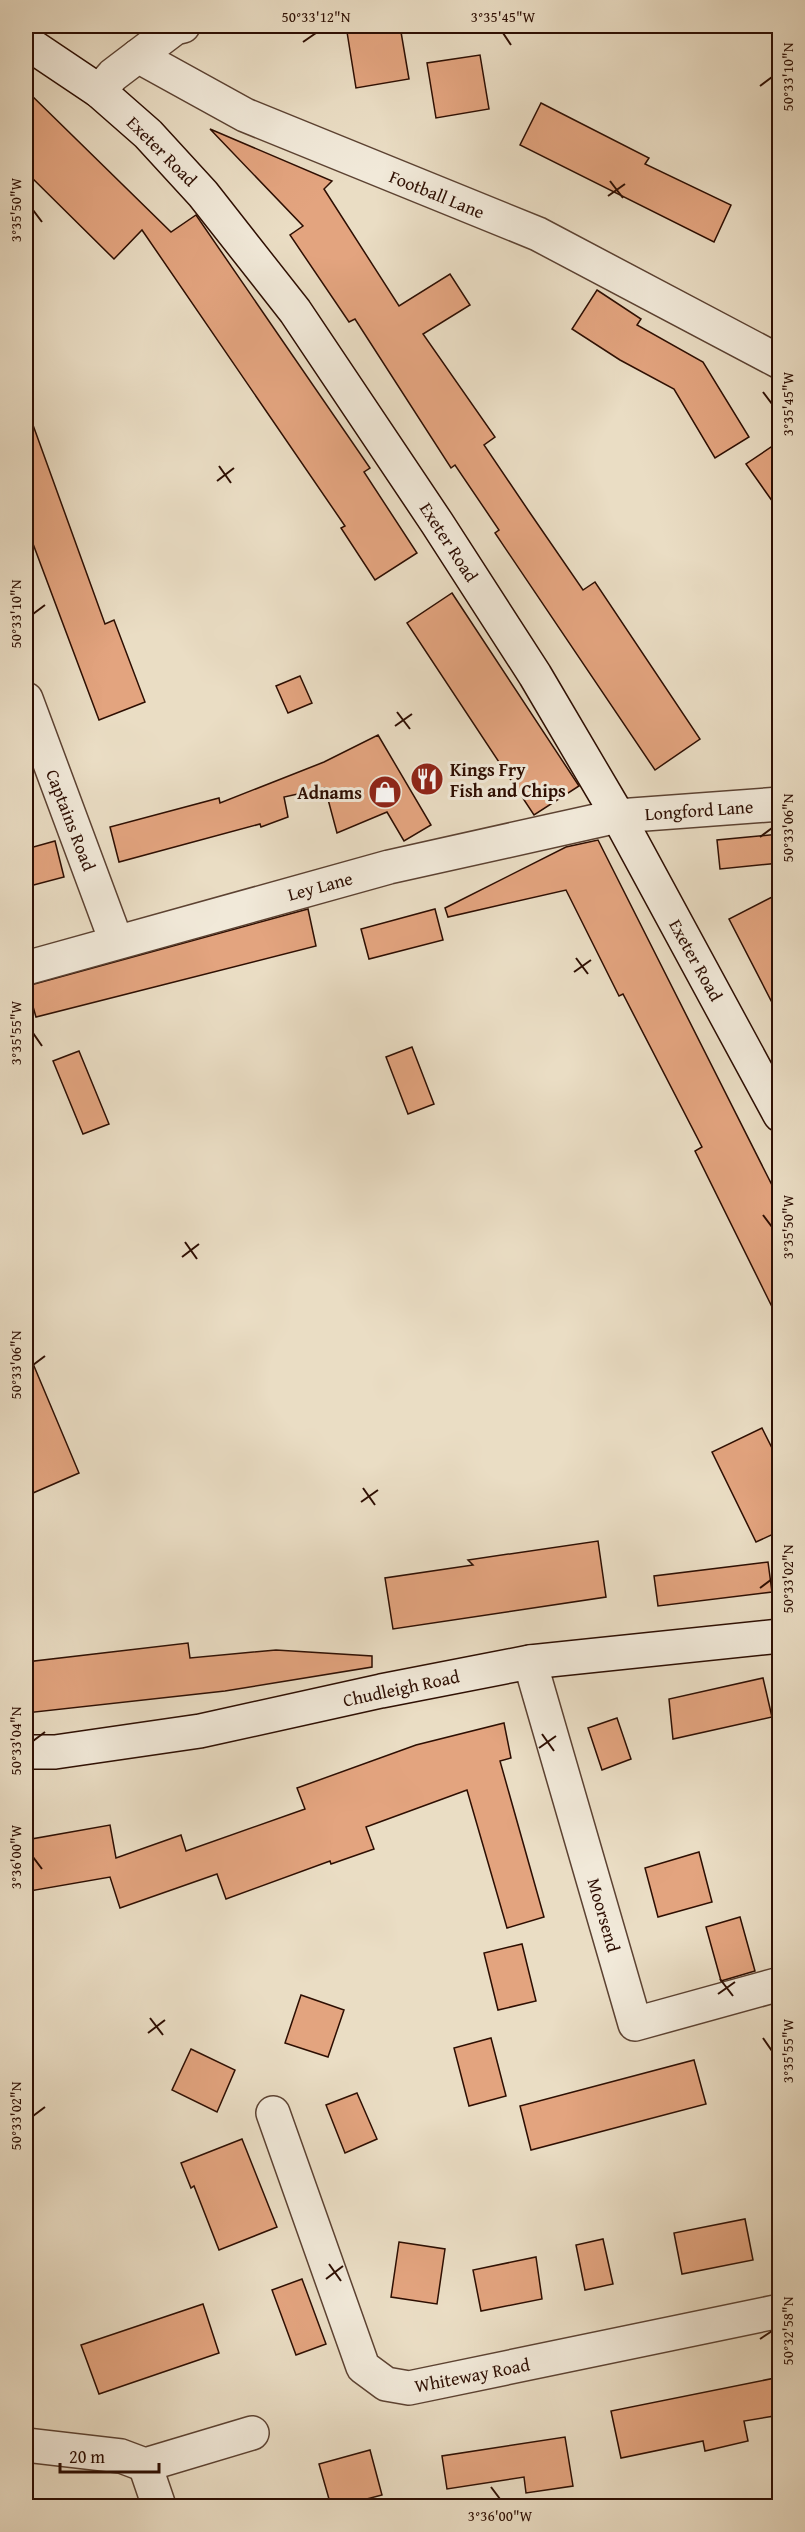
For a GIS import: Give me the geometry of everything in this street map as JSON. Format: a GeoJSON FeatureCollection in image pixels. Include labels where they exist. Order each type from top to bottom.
{"type":"FeatureCollection","features":[{"type":"Feature","properties":{"kind":"street"},"geometry":{"type":"LineString","coordinates":[[99,91],[112,75],[175,28],[183,26]]}},
{"type":"Feature","properties":{"kind":"street","name":"Exeter Road"},"geometry":{"type":"LineString","coordinates":[[26,42],[99,91],[148,134],[203,194],[295,311],[437,523],[535,675],[618,816],[780,1115]]}},
{"type":"Feature","properties":{"kind":"street","name":"Football Lane"},"geometry":{"type":"LineString","coordinates":[[138,56],[244,115],[538,234],[780,362]]}},
{"type":"Feature","properties":{"kind":"street","name":"Captains Road"},"geometry":{"type":"LineString","coordinates":[[26,699],[116,941]]}},
{"type":"Feature","properties":{"kind":"street","name":"Longford Lane"},"geometry":{"type":"LineString","coordinates":[[618,816],[780,804]]}},
{"type":"Feature","properties":{"kind":"street","name":"Ley Lane"},"geometry":{"type":"LineString","coordinates":[[26,968],[116,941],[389,867],[618,816]]}},
{"type":"Feature","properties":{"kind":"street","name":"Chudleigh Road"},"geometry":{"type":"LineString","coordinates":[[26,1752],[55,1752],[200,1731],[381,1691],[530,1662],[780,1636]]}},
{"type":"Feature","properties":{"kind":"street","name":"Moorsend"},"geometry":{"type":"LineString","coordinates":[[530,1662],[635,2024],[780,1984]]}},
{"type":"Feature","properties":{"kind":"street","name":"Whiteway Road"},"geometry":{"type":"LineString","coordinates":[[273,2113],[363,2367],[386,2384],[409,2388],[780,2311]]}},
{"type":"Feature","properties":{"kind":"street"},"geometry":{"type":"LineString","coordinates":[[26,2445],[121,2456],[145,2465],[252,2433]]}},
{"type":"Feature","properties":{"kind":"street"},"geometry":{"type":"LineString","coordinates":[[145,2465],[159,2506]]}},
{"type":"Feature","properties":{"kind":"building"},"geometry":{"type":"Polygon","coordinates":[[[400,26],[409,79],[356,88],[347,32],[400,26]]]}},
{"type":"Feature","properties":{"kind":"building"},"geometry":{"type":"Polygon","coordinates":[[[480,55],[489,109],[436,118],[427,63],[480,55]]]}},
{"type":"Feature","properties":{"kind":"building"},"geometry":{"type":"Polygon","coordinates":[[[26,90],[171,232],[196,215],[370,468],[364,472],[417,553],[375,580],[341,528],[345,526],[142,230],[114,259],[26,172],[26,90]]]}},
{"type":"Feature","properties":{"kind":"building"},"geometry":{"type":"Polygon","coordinates":[[[541,103],[649,158],[645,164],[731,205],[714,242],[520,145],[541,103]]]}},
{"type":"Feature","properties":{"kind":"building"},"geometry":{"type":"Polygon","coordinates":[[[210,129],[332,181],[324,189],[399,306],[450,274],[470,305],[423,334],[495,437],[484,445],[528,510],[583,590],[595,582],[700,739],[655,770],[495,533],[499,530],[455,465],[451,468],[355,319],[349,322],[290,235],[303,226],[210,129]]]}},
{"type":"Feature","properties":{"kind":"building"},"geometry":{"type":"Polygon","coordinates":[[[597,290],[641,319],[637,325],[703,362],[749,437],[715,458],[674,389],[620,360],[572,329],[597,290]]]}},
{"type":"Feature","properties":{"kind":"building"},"geometry":{"type":"Polygon","coordinates":[[[29,414],[105,624],[114,620],[145,702],[99,720],[26,525],[26,415],[29,414]]]}},
{"type":"Feature","properties":{"kind":"building"},"geometry":{"type":"Polygon","coordinates":[[[780,441],[780,512],[746,464],[780,441]]]}},
{"type":"Feature","properties":{"kind":"building"},"geometry":{"type":"Polygon","coordinates":[[[452,593],[579,786],[534,815],[407,623],[452,593]]]}},
{"type":"Feature","properties":{"kind":"building"},"geometry":{"type":"Polygon","coordinates":[[[300,676],[312,703],[288,713],[276,686],[300,676]]]}},
{"type":"Feature","properties":{"kind":"building"},"geometry":{"type":"Polygon","coordinates":[[[378,735],[431,825],[404,841],[387,812],[337,833],[325,788],[284,797],[288,817],[261,827],[260,824],[119,862],[110,827],[219,798],[220,803],[324,762],[378,735]]]}},
{"type":"Feature","properties":{"kind":"building"},"geometry":{"type":"Polygon","coordinates":[[[780,834],[780,863],[720,869],[717,840],[780,834]]]}},
{"type":"Feature","properties":{"kind":"building"},"geometry":{"type":"Polygon","coordinates":[[[598,840],[780,1201],[780,1323],[695,1151],[702,1147],[623,994],[619,996],[566,890],[448,917],[445,908],[566,847],[598,840]]]}},
{"type":"Feature","properties":{"kind":"building"},"geometry":{"type":"Polygon","coordinates":[[[55,841],[64,877],[26,887],[26,849],[55,841]]]}},
{"type":"Feature","properties":{"kind":"building"},"geometry":{"type":"Polygon","coordinates":[[[780,893],[780,1018],[729,919],[780,893]]]}},
{"type":"Feature","properties":{"kind":"building"},"geometry":{"type":"Polygon","coordinates":[[[308,909],[316,946],[36,1017],[27,986],[308,909]]]}},
{"type":"Feature","properties":{"kind":"building"},"geometry":{"type":"Polygon","coordinates":[[[435,909],[443,940],[369,959],[361,929],[435,909]]]}},
{"type":"Feature","properties":{"kind":"building"},"geometry":{"type":"Polygon","coordinates":[[[412,1047],[434,1104],[408,1114],[386,1057],[412,1047]]]}},
{"type":"Feature","properties":{"kind":"building"},"geometry":{"type":"Polygon","coordinates":[[[79,1051],[109,1124],[83,1134],[53,1061],[79,1051]]]}},
{"type":"Feature","properties":{"kind":"building"},"geometry":{"type":"Polygon","coordinates":[[[26,1347],[79,1473],[26,1496],[26,1347]]]}},
{"type":"Feature","properties":{"kind":"building"},"geometry":{"type":"Polygon","coordinates":[[[762,1428],[780,1464],[780,1531],[756,1542],[712,1452],[762,1428]]]}},
{"type":"Feature","properties":{"kind":"building"},"geometry":{"type":"Polygon","coordinates":[[[598,1541],[606,1597],[393,1629],[385,1578],[473,1565],[468,1560],[598,1541]]]}},
{"type":"Feature","properties":{"kind":"building"},"geometry":{"type":"Polygon","coordinates":[[[768,1562],[772,1592],[658,1606],[654,1576],[768,1562]]]}},
{"type":"Feature","properties":{"kind":"building"},"geometry":{"type":"Polygon","coordinates":[[[188,1643],[190,1658],[276,1650],[372,1656],[372,1667],[225,1691],[26,1713],[26,1662],[188,1643]]]}},
{"type":"Feature","properties":{"kind":"building"},"geometry":{"type":"Polygon","coordinates":[[[763,1678],[772,1717],[673,1739],[669,1699],[763,1678]]]}},
{"type":"Feature","properties":{"kind":"building"},"geometry":{"type":"Polygon","coordinates":[[[617,1718],[631,1759],[602,1770],[588,1728],[617,1718]]]}},
{"type":"Feature","properties":{"kind":"building"},"geometry":{"type":"Polygon","coordinates":[[[504,1723],[511,1758],[500,1761],[544,1917],[507,1928],[467,1790],[366,1827],[374,1849],[331,1864],[330,1861],[226,1899],[217,1874],[120,1908],[110,1877],[30,1891],[26,1840],[110,1825],[116,1858],[181,1835],[186,1851],[305,1809],[297,1788],[416,1745],[504,1723]]]}},
{"type":"Feature","properties":{"kind":"building"},"geometry":{"type":"Polygon","coordinates":[[[699,1852],[712,1902],[658,1917],[645,1868],[699,1852]]]}},
{"type":"Feature","properties":{"kind":"building"},"geometry":{"type":"Polygon","coordinates":[[[740,1917],[755,1971],[721,1981],[706,1927],[740,1917]]]}},
{"type":"Feature","properties":{"kind":"building"},"geometry":{"type":"Polygon","coordinates":[[[522,1944],[536,2001],[498,2010],[484,1953],[522,1944]]]}},
{"type":"Feature","properties":{"kind":"building"},"geometry":{"type":"Polygon","coordinates":[[[301,1995],[344,2010],[328,2057],[285,2043],[301,1995]]]}},
{"type":"Feature","properties":{"kind":"building"},"geometry":{"type":"Polygon","coordinates":[[[491,2038],[506,2096],[469,2106],[454,2048],[491,2038]]]}},
{"type":"Feature","properties":{"kind":"building"},"geometry":{"type":"Polygon","coordinates":[[[191,2049],[235,2070],[217,2112],[172,2090],[191,2049]]]}},
{"type":"Feature","properties":{"kind":"building"},"geometry":{"type":"Polygon","coordinates":[[[694,2060],[706,2104],[531,2150],[520,2106],[694,2060]]]}},
{"type":"Feature","properties":{"kind":"building"},"geometry":{"type":"Polygon","coordinates":[[[357,2093],[377,2139],[345,2153],[326,2105],[357,2093]]]}},
{"type":"Feature","properties":{"kind":"building"},"geometry":{"type":"Polygon","coordinates":[[[242,2139],[277,2227],[219,2250],[194,2186],[191,2188],[181,2163],[242,2139]]]}},
{"type":"Feature","properties":{"kind":"building"},"geometry":{"type":"Polygon","coordinates":[[[745,2219],[753,2260],[682,2274],[674,2233],[745,2219]]]}},
{"type":"Feature","properties":{"kind":"building"},"geometry":{"type":"Polygon","coordinates":[[[603,2239],[613,2284],[585,2290],[576,2245],[603,2239]]]}},
{"type":"Feature","properties":{"kind":"building"},"geometry":{"type":"Polygon","coordinates":[[[399,2242],[445,2249],[437,2304],[391,2297],[399,2242]]]}},
{"type":"Feature","properties":{"kind":"building"},"geometry":{"type":"Polygon","coordinates":[[[536,2257],[542,2299],[481,2311],[473,2270],[536,2257]]]}},
{"type":"Feature","properties":{"kind":"building"},"geometry":{"type":"Polygon","coordinates":[[[302,2279],[326,2344],[296,2355],[272,2290],[302,2279]]]}},
{"type":"Feature","properties":{"kind":"building"},"geometry":{"type":"Polygon","coordinates":[[[203,2304],[219,2353],[99,2394],[81,2345],[203,2304]]]}},
{"type":"Feature","properties":{"kind":"building"},"geometry":{"type":"Polygon","coordinates":[[[780,2377],[780,2415],[744,2421],[748,2441],[705,2451],[703,2441],[621,2458],[611,2411],[780,2377]]]}},
{"type":"Feature","properties":{"kind":"building"},"geometry":{"type":"Polygon","coordinates":[[[565,2437],[573,2486],[526,2493],[524,2477],[447,2489],[442,2456],[565,2437]]]}},
{"type":"Feature","properties":{"kind":"building"},"geometry":{"type":"Polygon","coordinates":[[[370,2450],[382,2495],[340,2506],[331,2506],[319,2464],[370,2450]]]}},
{"type":"Feature","properties":{"kind":"place","name":"Kings Fry Fish and Chips"},"geometry":{"type":"Point","coordinates":[427,779]}},
{"type":"Feature","properties":{"kind":"place","name":"Adnams"},"geometry":{"type":"Point","coordinates":[385,792]}}]}
